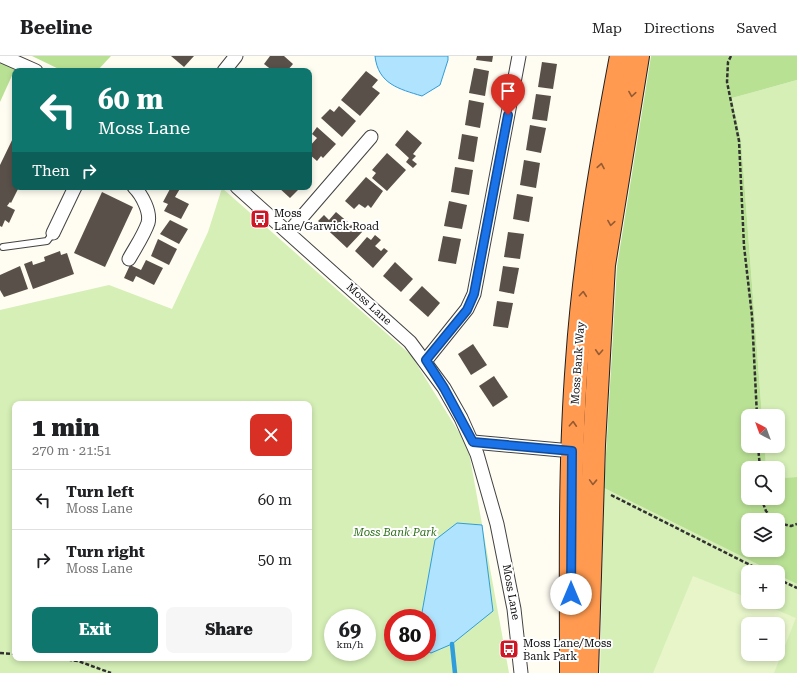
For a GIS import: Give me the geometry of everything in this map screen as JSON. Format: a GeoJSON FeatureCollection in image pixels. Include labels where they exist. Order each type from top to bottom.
{"type":"FeatureCollection","features":[{"type":"Feature","properties":{"kind":"highway","name":"Moss Bank Way"},"geometry":{"type":"LineString","coordinates":[[571,673],[572,451],[577,361],[585,270],[596,190],[621,56]]}},
{"type":"Feature","properties":{"kind":"highway","name":"Moss Bank Way"},"geometry":{"type":"LineString","coordinates":[[587,673],[592,486],[604,265],[638,56]]}},
{"type":"Feature","properties":{"kind":"street"},"geometry":{"type":"LineString","coordinates":[[2,56],[29,68]]}},
{"type":"Feature","properties":{"kind":"street"},"geometry":{"type":"LineString","coordinates":[[226,68],[236,56]]}},
{"type":"Feature","properties":{"kind":"street"},"geometry":{"type":"LineString","coordinates":[[426,360],[467,310],[474,294],[519,56]]}},
{"type":"Feature","properties":{"kind":"street"},"geometry":{"type":"LineString","coordinates":[[289,232],[371,137]]}},
{"type":"Feature","properties":{"kind":"street"},"geometry":{"type":"LineString","coordinates":[[53,233],[74,190]]}},
{"type":"Feature","properties":{"kind":"street"},"geometry":{"type":"LineString","coordinates":[[129,259],[148,224],[147,211],[141,194],[137,190]]}},
{"type":"Feature","properties":{"kind":"street","name":"Moss Lane"},"geometry":{"type":"LineString","coordinates":[[240,190],[393,326],[426,360],[444,388],[473,442],[506,562],[514,609],[521,673]]}},
{"type":"Feature","properties":{"kind":"street"},"geometry":{"type":"LineString","coordinates":[[473,442],[572,451]]}},
{"type":"Feature","properties":{"kind":"lane"},"geometry":{"type":"LineString","coordinates":[[2,247],[48,242],[53,233]]}},
{"type":"Feature","properties":{"kind":"path"},"geometry":{"type":"LineString","coordinates":[[731,56],[728,62],[727,82],[739,141],[744,246],[752,316],[757,409]]}},
{"type":"Feature","properties":{"kind":"path"},"geometry":{"type":"LineString","coordinates":[[592,486],[750,565]]}},
{"type":"Feature","properties":{"kind":"path"},"geometry":{"type":"LineString","coordinates":[[785,525],[791,526],[797,524]]}},
{"type":"Feature","properties":{"kind":"path"},"geometry":{"type":"LineString","coordinates":[[785,582],[797,588]]}},
{"type":"Feature","properties":{"kind":"path"},"geometry":{"type":"LineString","coordinates":[[0,654],[12,654]]}},
{"type":"Feature","properties":{"kind":"path"},"geometry":{"type":"LineString","coordinates":[[78,661],[111,673]]}},
{"type":"Feature","properties":{"kind":"green space"},"geometry":{"type":"Polygon","coordinates":[[[32,56],[111,56],[100,68],[57,68],[32,56]]]}},
{"type":"Feature","properties":{"kind":"green space"},"geometry":{"type":"Polygon","coordinates":[[[651,56],[797,56],[797,80],[732,98],[741,140],[761,409],[741,409],[741,453],[765,453],[766,461],[741,461],[741,505],[785,505],[785,478],[797,477],[797,584],[785,578],[785,565],[759,565],[743,557],[785,557],[785,513],[741,513],[741,556],[604,488],[617,266],[651,56]]]}},
{"type":"Feature","properties":{"kind":"green space"},"geometry":{"type":"Polygon","coordinates":[[[0,60],[13,68],[12,68],[12,76],[0,102],[0,60]]]}},
{"type":"Feature","properties":{"kind":"green space"},"geometry":{"type":"Polygon","coordinates":[[[797,80],[797,477],[785,478],[785,461],[766,461],[765,453],[785,453],[785,409],[761,409],[741,140],[732,98],[797,80]]]}},
{"type":"Feature","properties":{"kind":"green space","name":"Moss Bank Park"},"geometry":{"type":"Polygon","coordinates":[[[221,190],[224,190],[411,355],[468,447],[509,673],[0,673],[0,310],[109,285],[172,309],[208,232],[221,190]]]}},
{"type":"Feature","properties":{"kind":"green space"},"geometry":{"type":"Polygon","coordinates":[[[604,488],[759,565],[741,565],[741,609],[785,609],[785,578],[797,584],[797,673],[600,673],[604,488]]]}},
{"type":"Feature","properties":{"kind":"green space"},"geometry":{"type":"Polygon","coordinates":[[[693,576],[741,595],[741,609],[775,609],[796,618],[785,646],[785,617],[741,617],[741,661],[779,661],[774,673],[653,673],[693,576]]]}},
{"type":"Feature","properties":{"kind":"water"},"geometry":{"type":"Polygon","coordinates":[[[375,56],[448,56],[448,60],[440,85],[422,96],[398,88],[385,79],[380,73],[375,56]]]}},
{"type":"Feature","properties":{"kind":"water"},"geometry":{"type":"Polygon","coordinates":[[[457,523],[482,525],[493,611],[452,644],[436,651],[436,609],[423,609],[435,540],[457,523]]]}},
{"type":"Feature","properties":{"kind":"building"},"geometry":{"type":"Polygon","coordinates":[[[171,56],[194,56],[184,67],[171,56]]]}},
{"type":"Feature","properties":{"kind":"building"},"geometry":{"type":"Polygon","coordinates":[[[270,56],[284,56],[293,64],[290,68],[269,68],[264,64],[270,56]]]}},
{"type":"Feature","properties":{"kind":"building"},"geometry":{"type":"Polygon","coordinates":[[[477,56],[493,56],[492,62],[476,60],[477,56]]]}},
{"type":"Feature","properties":{"kind":"building"},"geometry":{"type":"Polygon","coordinates":[[[542,62],[557,64],[553,89],[538,87],[542,62]]]}},
{"type":"Feature","properties":{"kind":"building"},"geometry":{"type":"Polygon","coordinates":[[[474,68],[489,71],[485,96],[469,93],[474,68]]]}},
{"type":"Feature","properties":{"kind":"building"},"geometry":{"type":"Polygon","coordinates":[[[366,71],[378,80],[372,87],[380,93],[360,116],[341,100],[366,71]]]}},
{"type":"Feature","properties":{"kind":"building"},"geometry":{"type":"Polygon","coordinates":[[[536,94],[551,96],[547,121],[532,119],[536,94]]]}},
{"type":"Feature","properties":{"kind":"building"},"geometry":{"type":"Polygon","coordinates":[[[469,100],[484,103],[480,128],[465,125],[469,100]]]}},
{"type":"Feature","properties":{"kind":"building"},"geometry":{"type":"Polygon","coordinates":[[[339,106],[356,121],[342,137],[321,118],[330,109],[334,112],[339,106]]]}},
{"type":"Feature","properties":{"kind":"building"},"geometry":{"type":"Polygon","coordinates":[[[530,125],[546,128],[541,153],[526,150],[530,125]]]}},
{"type":"Feature","properties":{"kind":"building"},"geometry":{"type":"Polygon","coordinates":[[[317,127],[336,144],[323,158],[321,156],[317,161],[312,157],[312,144],[317,138],[312,134],[317,127]]]}},
{"type":"Feature","properties":{"kind":"building"},"geometry":{"type":"Polygon","coordinates":[[[407,130],[422,143],[413,154],[416,156],[412,160],[417,164],[413,168],[406,162],[409,158],[395,145],[407,130]]]}},
{"type":"Feature","properties":{"kind":"building"},"geometry":{"type":"Polygon","coordinates":[[[462,134],[478,137],[474,162],[458,159],[462,134]]]}},
{"type":"Feature","properties":{"kind":"building"},"geometry":{"type":"Polygon","coordinates":[[[12,140],[12,190],[18,190],[11,203],[10,202],[7,206],[15,210],[9,223],[5,220],[2,227],[0,226],[0,165],[12,140]]]}},
{"type":"Feature","properties":{"kind":"building"},"geometry":{"type":"Polygon","coordinates":[[[387,153],[406,170],[387,191],[372,178],[376,173],[372,170],[387,153]]]}},
{"type":"Feature","properties":{"kind":"building"},"geometry":{"type":"Polygon","coordinates":[[[524,160],[540,163],[536,188],[520,185],[524,160]]]}},
{"type":"Feature","properties":{"kind":"building"},"geometry":{"type":"Polygon","coordinates":[[[455,167],[473,170],[469,195],[451,192],[455,167]]]}},
{"type":"Feature","properties":{"kind":"building"},"geometry":{"type":"Polygon","coordinates":[[[366,177],[383,191],[371,208],[368,205],[365,208],[359,204],[354,209],[345,201],[366,177]]]}},
{"type":"Feature","properties":{"kind":"building"},"geometry":{"type":"Polygon","coordinates":[[[169,190],[179,190],[175,197],[189,204],[181,219],[164,211],[168,204],[163,202],[169,190]]]}},
{"type":"Feature","properties":{"kind":"building"},"geometry":{"type":"Polygon","coordinates":[[[281,190],[298,190],[290,198],[281,190]]]}},
{"type":"Feature","properties":{"kind":"building"},"geometry":{"type":"Polygon","coordinates":[[[102,192],[133,207],[105,267],[74,253],[102,192]]]}},
{"type":"Feature","properties":{"kind":"building"},"geometry":{"type":"Polygon","coordinates":[[[517,194],[533,197],[529,222],[513,219],[517,194]]]}},
{"type":"Feature","properties":{"kind":"building"},"geometry":{"type":"Polygon","coordinates":[[[449,201],[467,205],[462,229],[444,226],[449,201]]]}},
{"type":"Feature","properties":{"kind":"building"},"geometry":{"type":"Polygon","coordinates":[[[336,212],[356,229],[358,227],[363,231],[347,248],[318,221],[324,215],[329,220],[336,212]]]}},
{"type":"Feature","properties":{"kind":"building"},"geometry":{"type":"Polygon","coordinates":[[[170,220],[188,229],[179,244],[160,234],[170,220]]]}},
{"type":"Feature","properties":{"kind":"building"},"geometry":{"type":"Polygon","coordinates":[[[508,232],[524,234],[520,259],[504,257],[508,232]]]}},
{"type":"Feature","properties":{"kind":"building"},"geometry":{"type":"Polygon","coordinates":[[[375,235],[381,240],[375,246],[381,251],[384,248],[388,251],[373,268],[355,251],[367,237],[371,240],[375,235]]]}},
{"type":"Feature","properties":{"kind":"building"},"geometry":{"type":"Polygon","coordinates":[[[443,236],[461,239],[456,264],[438,261],[443,236]]]}},
{"type":"Feature","properties":{"kind":"building"},"geometry":{"type":"Polygon","coordinates":[[[158,239],[177,249],[169,265],[151,256],[158,239]]]}},
{"type":"Feature","properties":{"kind":"building"},"geometry":{"type":"Polygon","coordinates":[[[60,251],[61,255],[67,253],[74,274],[33,289],[24,264],[32,261],[33,265],[45,261],[44,257],[60,251]]]}},
{"type":"Feature","properties":{"kind":"building"},"geometry":{"type":"Polygon","coordinates":[[[146,260],[163,268],[154,285],[136,276],[133,282],[124,278],[130,265],[141,270],[146,260]]]}},
{"type":"Feature","properties":{"kind":"building"},"geometry":{"type":"Polygon","coordinates":[[[395,262],[413,279],[401,292],[383,276],[395,262]]]}},
{"type":"Feature","properties":{"kind":"building"},"geometry":{"type":"Polygon","coordinates":[[[20,266],[28,289],[4,297],[0,290],[0,275],[20,266]]]}},
{"type":"Feature","properties":{"kind":"building"},"geometry":{"type":"Polygon","coordinates":[[[503,266],[519,268],[514,294],[499,291],[503,266]]]}},
{"type":"Feature","properties":{"kind":"building"},"geometry":{"type":"Polygon","coordinates":[[[422,286],[440,303],[428,317],[409,300],[422,286]]]}},
{"type":"Feature","properties":{"kind":"building"},"geometry":{"type":"Polygon","coordinates":[[[497,301],[513,303],[508,328],[493,326],[497,301]]]}},
{"type":"Feature","properties":{"kind":"building"},"geometry":{"type":"Polygon","coordinates":[[[473,344],[487,365],[471,375],[458,354],[473,344]]]}},
{"type":"Feature","properties":{"kind":"building"},"geometry":{"type":"Polygon","coordinates":[[[494,376],[508,397],[493,407],[479,386],[494,376]]]}},
{"type":"Feature","properties":{"kind":"waterway"},"geometry":{"type":"LineString","coordinates":[[452,644],[455,673]]}},
{"type":"Feature","properties":{"kind":"place","name":"Moss Lane/Garwick Road"},"geometry":{"type":"Point","coordinates":[260,219]}},
{"type":"Feature","properties":{"kind":"place","name":"Moss Lane/Moss Bank Park"},"geometry":{"type":"Point","coordinates":[509,649]}},
{"type":"Feature","properties":{"kind":"route"},"geometry":{"type":"LineString","coordinates":[[508,115],[474,294],[467,310],[426,360],[444,388],[473,442],[572,451],[571,594]]}}]}
